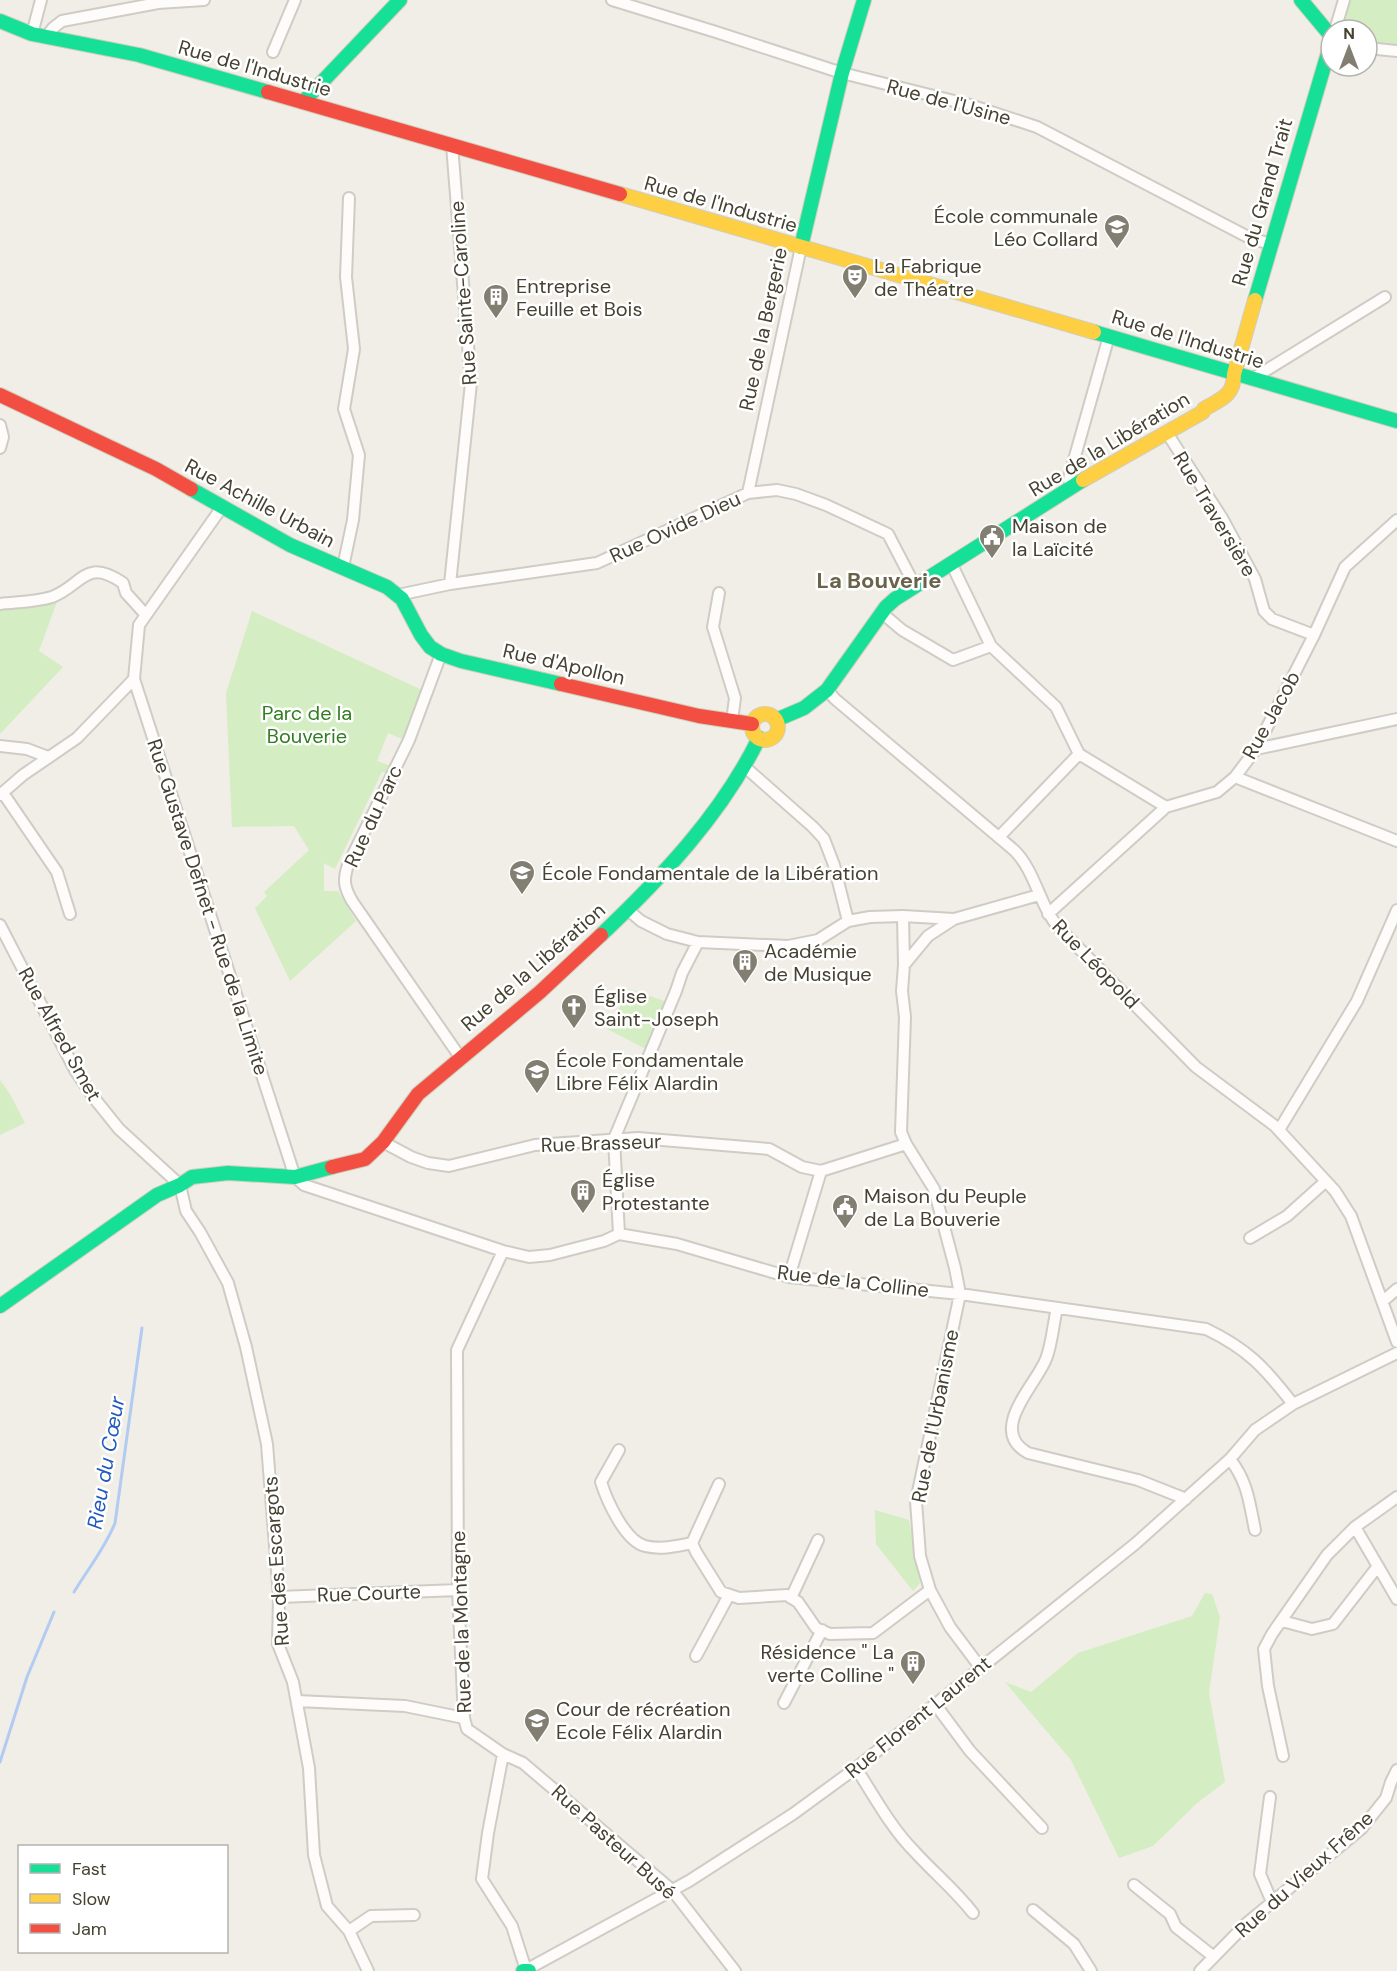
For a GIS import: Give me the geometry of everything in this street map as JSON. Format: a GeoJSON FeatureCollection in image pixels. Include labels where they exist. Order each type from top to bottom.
{"type":"FeatureCollection","features":[{"type":"Feature","properties":{"kind":"street"},"geometry":{"type":"LineString","coordinates":[[41,0],[39,35],[62,21],[158,3],[204,0]]}},
{"type":"Feature","properties":{"kind":"street"},"geometry":{"type":"LineString","coordinates":[[273,52],[295,0]]}},
{"type":"Feature","properties":{"kind":"street"},"geometry":{"type":"LineString","coordinates":[[303,102],[400,0]]}},
{"type":"Feature","properties":{"kind":"street","name":"Rue de l'Usine"},"geometry":{"type":"LineString","coordinates":[[612,0],[842,73],[970,105],[1037,127],[1248,237],[1270,244]]}},
{"type":"Feature","properties":{"kind":"street","name":"Rue de la Bergerie"},"geometry":{"type":"LineString","coordinates":[[748,493],[801,247],[842,73],[864,0]]}},
{"type":"Feature","properties":{"kind":"street"},"geometry":{"type":"LineString","coordinates":[[1301,0],[1319,22]]}},
{"type":"Feature","properties":{"kind":"street"},"geometry":{"type":"LineString","coordinates":[[1339,18],[1344,0]]}},
{"type":"Feature","properties":{"kind":"street","name":"Rue de l'Industrie"},"geometry":{"type":"LineString","coordinates":[[0,21],[39,35],[139,55],[1397,421]]}},
{"type":"Feature","properties":{"kind":"street"},"geometry":{"type":"LineString","coordinates":[[1379,49],[1397,51]]}},
{"type":"Feature","properties":{"kind":"street","name":"Rue du Grand Trait"},"geometry":{"type":"LineString","coordinates":[[1234,374],[1270,244],[1320,78]]}},
{"type":"Feature","properties":{"kind":"street","name":"Rue Sainte-Caroline"},"geometry":{"type":"LineString","coordinates":[[450,584],[471,383],[452,145]]}},
{"type":"Feature","properties":{"kind":"street"},"geometry":{"type":"LineString","coordinates":[[343,567],[353,520],[359,454],[344,409],[354,349],[346,277],[349,198]]}},
{"type":"Feature","properties":{"kind":"street"},"geometry":{"type":"LineString","coordinates":[[1252,379],[1385,297]]}},
{"type":"Feature","properties":{"kind":"street"},"geometry":{"type":"LineString","coordinates":[[1072,488],[1069,480],[1070,474],[1109,336]]}},
{"type":"Feature","properties":{"kind":"street","name":"Rue de la Libération"},"geometry":{"type":"LineString","coordinates":[[776,720],[804,708],[828,690],[892,601],[1072,488],[1227,395],[1234,386],[1234,374]]}},
{"type":"Feature","properties":{"kind":"street","name":"Rue Achille Urbain"},"geometry":{"type":"LineString","coordinates":[[0,395],[136,460],[290,545],[387,586],[398,595]]}},
{"type":"Feature","properties":{"kind":"street"},"geometry":{"type":"LineString","coordinates":[[0,425],[3,437],[0,448]]}},
{"type":"Feature","properties":{"kind":"street","name":"Rue Traversière"},"geometry":{"type":"LineString","coordinates":[[1167,433],[1222,518],[1255,579],[1264,612],[1272,619],[1314,635]]}},
{"type":"Feature","properties":{"kind":"street","name":"Rue Ovide Dieu"},"geometry":{"type":"LineString","coordinates":[[398,595],[450,584],[597,563],[748,493],[777,490],[826,505],[888,534],[915,586]]}},
{"type":"Feature","properties":{"kind":"street","name":"Rue Gustave Defnet - Rue de la Limite"},"geometry":{"type":"LineString","coordinates":[[222,507],[139,625],[134,679],[295,1177]]}},
{"type":"Feature","properties":{"kind":"street","name":"Rue Jacob"},"geometry":{"type":"LineString","coordinates":[[1048,914],[1166,807],[1217,792],[1235,777],[1256,749],[1314,635],[1345,567],[1397,520]]}},
{"type":"Feature","properties":{"kind":"street"},"geometry":{"type":"LineString","coordinates":[[951,563],[991,646],[1056,707],[1079,754],[1166,807]]}},
{"type":"Feature","properties":{"kind":"street"},"geometry":{"type":"LineString","coordinates":[[0,604],[52,597],[84,575],[107,573],[123,583],[126,593],[146,615]]}},
{"type":"Feature","properties":{"kind":"street"},"geometry":{"type":"LineString","coordinates":[[719,592],[714,627],[735,698],[732,721]]}},
{"type":"Feature","properties":{"kind":"street","name":"Rue d'Apollon"},"geometry":{"type":"LineString","coordinates":[[398,595],[425,641],[441,654],[461,661],[658,706],[752,724]]}},
{"type":"Feature","properties":{"kind":"street"},"geometry":{"type":"LineString","coordinates":[[882,614],[902,630],[953,660],[991,646]]}},
{"type":"Feature","properties":{"kind":"street","name":"Rue du Parc"},"geometry":{"type":"LineString","coordinates":[[441,654],[424,703],[348,864],[344,888],[460,1057]]}},
{"type":"Feature","properties":{"kind":"street"},"geometry":{"type":"LineString","coordinates":[[70,914],[57,872],[1,794],[48,757],[77,738],[134,679]]}},
{"type":"Feature","properties":{"kind":"street","name":"Rue Léopold"},"geometry":{"type":"LineString","coordinates":[[828,690],[835,699],[999,837],[1026,863],[1048,914],[1059,928],[1195,1065],[1279,1130],[1326,1181],[1350,1214],[1397,1342]]}},
{"type":"Feature","properties":{"kind":"street"},"geometry":{"type":"LineString","coordinates":[[762,714],[771,715],[776,720],[777,728],[773,736],[765,739],[759,738],[753,732],[752,724],[756,717],[762,714]]}},
{"type":"Feature","properties":{"kind":"street"},"geometry":{"type":"LineString","coordinates":[[1256,749],[1397,719]]}},
{"type":"Feature","properties":{"kind":"street","name":"Rue de la Libération"},"geometry":{"type":"LineString","coordinates":[[0,1306],[134,1210],[192,1177],[228,1173],[295,1177],[365,1159],[383,1142],[418,1094],[527,1003],[628,910],[679,856],[745,766],[759,738]]}},
{"type":"Feature","properties":{"kind":"street"},"geometry":{"type":"LineString","coordinates":[[0,746],[27,749],[48,757]]}},
{"type":"Feature","properties":{"kind":"street"},"geometry":{"type":"LineString","coordinates":[[999,837],[1079,754]]}},
{"type":"Feature","properties":{"kind":"street"},"geometry":{"type":"LineString","coordinates":[[745,766],[824,839],[834,865],[848,921]]}},
{"type":"Feature","properties":{"kind":"street"},"geometry":{"type":"LineString","coordinates":[[1235,777],[1397,842]]}},
{"type":"Feature","properties":{"kind":"street"},"geometry":{"type":"LineString","coordinates":[[904,965],[928,936],[954,919],[1039,895]]}},
{"type":"Feature","properties":{"kind":"street"},"geometry":{"type":"LineString","coordinates":[[1279,1130],[1357,1001],[1397,909]]}},
{"type":"Feature","properties":{"kind":"street"},"geometry":{"type":"LineString","coordinates":[[628,910],[641,921],[667,933],[698,942],[788,946],[818,940],[848,921],[870,917],[954,919]]}},
{"type":"Feature","properties":{"kind":"street"},"geometry":{"type":"LineString","coordinates":[[903,916],[902,991],[905,1017],[901,1132],[934,1189],[960,1294]]}},
{"type":"Feature","properties":{"kind":"street","name":"Rue Alfred Smet"},"geometry":{"type":"LineString","coordinates":[[0,925],[75,1070],[94,1098],[119,1129],[180,1185]]}},
{"type":"Feature","properties":{"kind":"street"},"geometry":{"type":"LineString","coordinates":[[295,1177],[304,1185],[503,1251],[529,1257],[550,1255],[604,1241],[619,1234],[614,1139],[682,973],[698,942]]}},
{"type":"Feature","properties":{"kind":"street","name":"Rue Brasseur"},"geometry":{"type":"LineString","coordinates":[[383,1142],[411,1157],[428,1163],[449,1166],[535,1145],[638,1138],[769,1149],[802,1167],[821,1171]]}},
{"type":"Feature","properties":{"kind":"street"},"geometry":{"type":"LineString","coordinates":[[789,1277],[821,1171],[906,1144]]}},
{"type":"Feature","properties":{"kind":"street"},"geometry":{"type":"LineString","coordinates":[[1250,1238],[1287,1216],[1326,1181]]}},
{"type":"Feature","properties":{"kind":"street","name":"Rue des Escargots"},"geometry":{"type":"LineString","coordinates":[[180,1185],[186,1211],[228,1283],[246,1347],[267,1444],[279,1597],[278,1644],[297,1701],[309,1768],[314,1856],[327,1906],[349,1931],[368,1971]]}},
{"type":"Feature","properties":{"kind":"street","name":"Rue de la Colline"},"geometry":{"type":"LineString","coordinates":[[619,1234],[677,1244],[789,1277],[960,1294],[1206,1329],[1229,1340],[1248,1353],[1268,1372],[1293,1404]]}},
{"type":"Feature","properties":{"kind":"street","name":"Rue de la Montagne"},"geometry":{"type":"LineString","coordinates":[[503,1251],[457,1350],[458,1590],[464,1718],[467,1729],[504,1754]]}},
{"type":"Feature","properties":{"kind":"street"},"geometry":{"type":"LineString","coordinates":[[1383,1300],[1397,1289]]}},
{"type":"Feature","properties":{"kind":"street","name":"Rue de l'Urbanisme"},"geometry":{"type":"LineString","coordinates":[[960,1294],[916,1501],[920,1556],[930,1590],[950,1627],[980,1667]]}},
{"type":"Feature","properties":{"kind":"street"},"geometry":{"type":"LineString","coordinates":[[1057,1308],[1046,1360],[1024,1394],[1015,1414],[1013,1438],[1017,1444],[1028,1453],[1138,1480],[1186,1498]]}},
{"type":"Feature","properties":{"kind":"street","name":"Rue Florent Laurent"},"geometry":{"type":"LineString","coordinates":[[526,1971],[689,1881],[794,1814],[856,1768],[1153,1527],[1230,1459],[1255,1430],[1293,1404],[1397,1353]]}},
{"type":"Feature","properties":{"kind":"street"},"geometry":{"type":"LineString","coordinates":[[619,1449],[602,1482],[606,1500],[626,1531],[642,1546],[655,1548],[692,1543]]}},
{"type":"Feature","properties":{"kind":"street"},"geometry":{"type":"LineString","coordinates":[[1230,1459],[1242,1475],[1246,1485],[1255,1530]]}},
{"type":"Feature","properties":{"kind":"street"},"geometry":{"type":"LineString","coordinates":[[719,1484],[692,1543],[721,1592],[739,1598],[787,1595],[798,1602],[816,1628],[830,1634],[873,1633],[930,1590]]}},
{"type":"Feature","properties":{"kind":"street"},"geometry":{"type":"LineString","coordinates":[[1283,1756],[1268,1686],[1264,1649],[1327,1555],[1355,1527],[1397,1497]]}},
{"type":"Feature","properties":{"kind":"street"},"geometry":{"type":"LineString","coordinates":[[1355,1527],[1397,1599]]}},
{"type":"Feature","properties":{"kind":"street"},"geometry":{"type":"LineString","coordinates":[[791,1598],[818,1540]]}},
{"type":"Feature","properties":{"kind":"street"},"geometry":{"type":"LineString","coordinates":[[1282,1621],[1312,1629],[1333,1624],[1378,1566]]}},
{"type":"Feature","properties":{"kind":"street","name":"Rue Courte"},"geometry":{"type":"LineString","coordinates":[[279,1597],[458,1590]]}},
{"type":"Feature","properties":{"kind":"street"},"geometry":{"type":"LineString","coordinates":[[696,1656],[729,1595]]}},
{"type":"Feature","properties":{"kind":"street"},"geometry":{"type":"LineString","coordinates":[[784,1703],[822,1630]]}},
{"type":"Feature","properties":{"kind":"street"},"geometry":{"type":"LineString","coordinates":[[297,1701],[405,1706],[464,1718]]}},
{"type":"Feature","properties":{"kind":"street"},"geometry":{"type":"LineString","coordinates":[[935,1704],[970,1751],[1042,1828]]}},
{"type":"Feature","properties":{"kind":"street"},"geometry":{"type":"LineString","coordinates":[[504,1754],[488,1833],[482,1879],[512,1926],[526,1971]]}},
{"type":"Feature","properties":{"kind":"street","name":"Rue Pasteur Busé"},"geometry":{"type":"LineString","coordinates":[[504,1754],[523,1763],[672,1890],[735,1971]]}},
{"type":"Feature","properties":{"kind":"street"},"geometry":{"type":"LineString","coordinates":[[856,1768],[897,1831],[973,1913]]}},
{"type":"Feature","properties":{"kind":"street","name":"Rue du Vieux Frêne"},"geometry":{"type":"LineString","coordinates":[[1200,1971],[1247,1923],[1362,1828],[1386,1798],[1397,1770]]}},
{"type":"Feature","properties":{"kind":"street"},"geometry":{"type":"LineString","coordinates":[[1270,1797],[1260,1874],[1272,1902]]}},
{"type":"Feature","properties":{"kind":"street"},"geometry":{"type":"LineString","coordinates":[[1386,1798],[1397,1803]]}},
{"type":"Feature","properties":{"kind":"street"},"geometry":{"type":"LineString","coordinates":[[1134,1885],[1170,1914],[1181,1932],[1214,1957]]}},
{"type":"Feature","properties":{"kind":"street"},"geometry":{"type":"LineString","coordinates":[[1033,1910],[1074,1944],[1091,1971]]}},
{"type":"Feature","properties":{"kind":"street"},"geometry":{"type":"LineString","coordinates":[[349,1931],[371,1916],[414,1915]]}},
{"type":"Feature","properties":{"kind":"green space"},"geometry":{"type":"Polygon","coordinates":[[[1344,0],[1397,0],[1397,51],[1379,49],[1379,18],[1339,18],[1344,0]]]}},
{"type":"Feature","properties":{"kind":"green space"},"geometry":{"type":"Polygon","coordinates":[[[59,596],[39,651],[63,667],[0,734],[0,609],[59,596]]]}},
{"type":"Feature","properties":{"kind":"green space","name":"Parc de la Bouverie"},"geometry":{"type":"Polygon","coordinates":[[[252,611],[422,690],[402,739],[388,733],[377,761],[391,766],[388,773],[382,772],[335,869],[324,863],[324,891],[338,891],[356,921],[290,981],[255,908],[267,896],[264,892],[309,850],[294,826],[232,827],[226,693],[252,611]]]}},
{"type":"Feature","properties":{"kind":"green space"},"geometry":{"type":"Polygon","coordinates":[[[630,989],[667,1002],[646,1049],[607,1029],[630,989]]]}},
{"type":"Feature","properties":{"kind":"green space"},"geometry":{"type":"Polygon","coordinates":[[[0,1080],[25,1123],[0,1135],[0,1080]]]}},
{"type":"Feature","properties":{"kind":"green space"},"geometry":{"type":"Polygon","coordinates":[[[875,1510],[909,1520],[920,1583],[913,1591],[876,1544],[875,1510]]]}},
{"type":"Feature","properties":{"kind":"green space"},"geometry":{"type":"Polygon","coordinates":[[[1205,1593],[1212,1594],[1220,1617],[1209,1693],[1225,1782],[1196,1804],[1153,1846],[1119,1858],[1071,1760],[1005,1682],[1031,1692],[1078,1653],[1192,1616],[1205,1593]]]}},
{"type":"Feature","properties":{"kind":"waterway","name":"Rieu du Cœur"},"geometry":{"type":"LineString","coordinates":[[74,1592],[115,1523],[142,1328]]}},
{"type":"Feature","properties":{"kind":"waterway","name":"Rieu du Cœur"},"geometry":{"type":"LineString","coordinates":[[0,1762],[27,1677],[54,1612]]}},
{"type":"Feature","properties":{"kind":"traffic: fast"},"geometry":{"type":"LineString","coordinates":[[303,102],[400,0]]}},
{"type":"Feature","properties":{"kind":"traffic: fast"},"geometry":{"type":"LineString","coordinates":[[801,247],[842,73],[864,0]]}},
{"type":"Feature","properties":{"kind":"traffic: fast"},"geometry":{"type":"LineString","coordinates":[[1301,0],[1319,22]]}},
{"type":"Feature","properties":{"kind":"traffic: fast"},"geometry":{"type":"LineString","coordinates":[[0,21],[32,34],[139,55],[268,92]]}},
{"type":"Feature","properties":{"kind":"traffic: fast"},"geometry":{"type":"LineString","coordinates":[[1255,300],[1321,78]]}},
{"type":"Feature","properties":{"kind":"traffic: fast"},"geometry":{"type":"LineString","coordinates":[[1094,332],[1397,421]]}},
{"type":"Feature","properties":{"kind":"traffic: fast"},"geometry":{"type":"LineString","coordinates":[[776,720],[804,708],[827,690],[886,607],[895,599],[1083,480]]}},
{"type":"Feature","properties":{"kind":"traffic: fast"},"geometry":{"type":"LineString","coordinates":[[191,489],[290,545],[387,587],[402,599],[430,647],[441,654],[461,661],[561,684]]}},
{"type":"Feature","properties":{"kind":"traffic: fast"},"geometry":{"type":"LineString","coordinates":[[601,935],[689,843],[727,793],[759,738]]}},
{"type":"Feature","properties":{"kind":"traffic: fast"},"geometry":{"type":"LineString","coordinates":[[0,1306],[157,1195],[192,1177],[228,1173],[295,1177],[332,1167]]}},
{"type":"Feature","properties":{"kind":"traffic: fast"},"geometry":{"type":"LineString","coordinates":[[523,1971],[529,1971]]}},
{"type":"Feature","properties":{"kind":"traffic: slow"},"geometry":{"type":"LineString","coordinates":[[620,194],[1094,332]]}},
{"type":"Feature","properties":{"kind":"traffic: slow"},"geometry":{"type":"LineString","coordinates":[[1083,480],[1203,412],[1229,392],[1255,300]]}},
{"type":"Feature","properties":{"kind":"traffic: slow"},"geometry":{"type":"LineString","coordinates":[[765,714],[774,718],[778,727],[774,736],[765,740],[756,736],[752,727],[756,718],[765,714]]}},
{"type":"Feature","properties":{"kind":"traffic: jam"},"geometry":{"type":"LineString","coordinates":[[268,92],[620,194]]}},
{"type":"Feature","properties":{"kind":"traffic: jam"},"geometry":{"type":"LineString","coordinates":[[0,395],[156,469],[191,489]]}},
{"type":"Feature","properties":{"kind":"traffic: jam"},"geometry":{"type":"LineString","coordinates":[[561,684],[699,716],[752,724]]}},
{"type":"Feature","properties":{"kind":"traffic: jam"},"geometry":{"type":"LineString","coordinates":[[332,1167],[365,1159],[383,1142],[418,1094],[540,992],[601,935]]}},
{"type":"Feature","properties":{"kind":"place","name":"École communale Léo Collard"},"geometry":{"type":"Point","coordinates":[1117,250]}},
{"type":"Feature","properties":{"kind":"place","name":"La Fabrique de Théatre"},"geometry":{"type":"Point","coordinates":[855,300]}},
{"type":"Feature","properties":{"kind":"place","name":"Entreprise Feuille et Bois"},"geometry":{"type":"Point","coordinates":[496,320]}},
{"type":"Feature","properties":{"kind":"place","name":"Maison de la Laïcité"},"geometry":{"type":"Point","coordinates":[992,560]}},
{"type":"Feature","properties":{"kind":"place","name":"École Fondamentale de la Libération"},"geometry":{"type":"Point","coordinates":[522,896]}},
{"type":"Feature","properties":{"kind":"place","name":"Académie de Musique"},"geometry":{"type":"Point","coordinates":[745,985]}},
{"type":"Feature","properties":{"kind":"place","name":"Église Saint-Joseph"},"geometry":{"type":"Point","coordinates":[574,1030]}},
{"type":"Feature","properties":{"kind":"place","name":"École Fondamentale Libre Félix Alardin"},"geometry":{"type":"Point","coordinates":[537,1095]}},
{"type":"Feature","properties":{"kind":"place","name":"Église Protestante"},"geometry":{"type":"Point","coordinates":[583,1215]}},
{"type":"Feature","properties":{"kind":"place","name":"Maison du Peuple de La Bouverie"},"geometry":{"type":"Point","coordinates":[845,1230]}},
{"type":"Feature","properties":{"kind":"place","name":"Résidence \" La verte Colline \""},"geometry":{"type":"Point","coordinates":[913,1686]}},
{"type":"Feature","properties":{"kind":"place","name":"Cour de récréation Ecole Félix Alardin"},"geometry":{"type":"Point","coordinates":[537,1744]}},
{"type":"Feature","properties":{"kind":"district","name":"La Bouverie"},"geometry":{"type":"Point","coordinates":[879,580]}}]}
